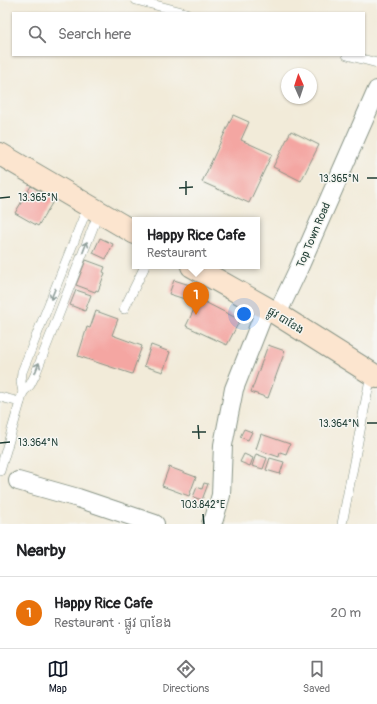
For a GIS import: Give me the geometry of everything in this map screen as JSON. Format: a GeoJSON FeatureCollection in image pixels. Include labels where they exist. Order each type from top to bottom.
{"type":"FeatureCollection","features":[{"type":"Feature","properties":{"kind":"street","name":"Top Town Road"},"geometry":{"type":"LineString","coordinates":[[211,524],[221,495],[223,445],[234,389],[272,311],[298,270],[377,90]]}},
{"type":"Feature","properties":{"kind":"street"},"geometry":{"type":"LineString","coordinates":[[1,159],[132,231]]}},
{"type":"Feature","properties":{"kind":"street","name":"ផ្លូវ បាខែង"},"geometry":{"type":"LineString","coordinates":[[197,269],[272,311],[374,376]]}},
{"type":"Feature","properties":{"kind":"street"},"geometry":{"type":"LineString","coordinates":[[18,481],[155,524]]}},
{"type":"Feature","properties":{"kind":"lane"},"geometry":{"type":"LineString","coordinates":[[136,0],[182,12]]}},
{"type":"Feature","properties":{"kind":"lane"},"geometry":{"type":"LineString","coordinates":[[351,56],[377,63]]}},
{"type":"Feature","properties":{"kind":"lane"},"geometry":{"type":"LineString","coordinates":[[0,471],[23,392],[21,382],[22,372],[93,209]]}},
{"type":"Feature","properties":{"kind":"lane"},"geometry":{"type":"LineString","coordinates":[[124,309],[144,269]]}},
{"type":"Feature","properties":{"kind":"lane"},"geometry":{"type":"LineString","coordinates":[[342,524],[374,376]]}},
{"type":"Feature","properties":{"kind":"lane"},"geometry":{"type":"LineString","coordinates":[[0,397],[20,402]]}},
{"type":"Feature","properties":{"kind":"building"},"geometry":{"type":"Polygon","coordinates":[[[233,115],[249,122],[241,140],[272,154],[249,203],[202,182],[233,115]]]}},
{"type":"Feature","properties":{"kind":"building"},"geometry":{"type":"Polygon","coordinates":[[[291,131],[319,145],[301,181],[273,167],[291,131]]]}},
{"type":"Feature","properties":{"kind":"building"},"geometry":{"type":"Polygon","coordinates":[[[31,186],[54,200],[38,226],[15,213],[31,186]]]}},
{"type":"Feature","properties":{"kind":"building"},"geometry":{"type":"Polygon","coordinates":[[[100,238],[113,244],[106,259],[93,253],[100,238]]]}},
{"type":"Feature","properties":{"kind":"building"},"geometry":{"type":"Polygon","coordinates":[[[86,260],[105,267],[103,272],[105,273],[98,291],[96,290],[95,292],[76,285],[86,260]]]}},
{"type":"Feature","properties":{"kind":"building"},"geometry":{"type":"Polygon","coordinates":[[[174,280],[196,287],[191,301],[169,294],[174,280]]]}},
{"type":"Feature","properties":{"kind":"building"},"geometry":{"type":"Polygon","coordinates":[[[76,290],[91,295],[85,311],[70,305],[76,290]]]}},
{"type":"Feature","properties":{"kind":"building"},"geometry":{"type":"Polygon","coordinates":[[[199,299],[240,320],[227,345],[186,326],[199,299]]]}},
{"type":"Feature","properties":{"kind":"building"},"geometry":{"type":"Polygon","coordinates":[[[96,311],[118,319],[112,335],[142,346],[132,374],[78,356],[87,327],[90,328],[96,311]]]}},
{"type":"Feature","properties":{"kind":"building"},"geometry":{"type":"Polygon","coordinates":[[[151,345],[170,352],[163,372],[144,366],[151,345]]]}},
{"type":"Feature","properties":{"kind":"building"},"geometry":{"type":"Polygon","coordinates":[[[268,345],[285,351],[268,398],[251,392],[268,345]]]}},
{"type":"Feature","properties":{"kind":"building"},"geometry":{"type":"Polygon","coordinates":[[[244,429],[252,432],[248,440],[240,437],[244,429]]]}},
{"type":"Feature","properties":{"kind":"building"},"geometry":{"type":"Polygon","coordinates":[[[261,434],[290,444],[286,454],[280,452],[279,457],[256,449],[261,434]]]}},
{"type":"Feature","properties":{"kind":"building"},"geometry":{"type":"Polygon","coordinates":[[[244,454],[253,458],[250,466],[240,462],[244,454]]]}},
{"type":"Feature","properties":{"kind":"building"},"geometry":{"type":"Polygon","coordinates":[[[256,454],[267,458],[263,469],[252,466],[256,454]]]}},
{"type":"Feature","properties":{"kind":"building"},"geometry":{"type":"Polygon","coordinates":[[[270,458],[284,462],[280,474],[266,470],[270,458]]]}},
{"type":"Feature","properties":{"kind":"building"},"geometry":{"type":"Polygon","coordinates":[[[169,467],[196,477],[189,496],[162,486],[169,467]]]}},
{"type":"Feature","properties":{"kind":"building"},"geometry":{"type":"Polygon","coordinates":[[[204,483],[208,484],[202,500],[193,497],[197,487],[202,489],[204,483]]]}},
{"type":"Feature","properties":{"kind":"place","name":"Happy Rice Cafe"},"geometry":{"type":"Point","coordinates":[196,315]}}]}
